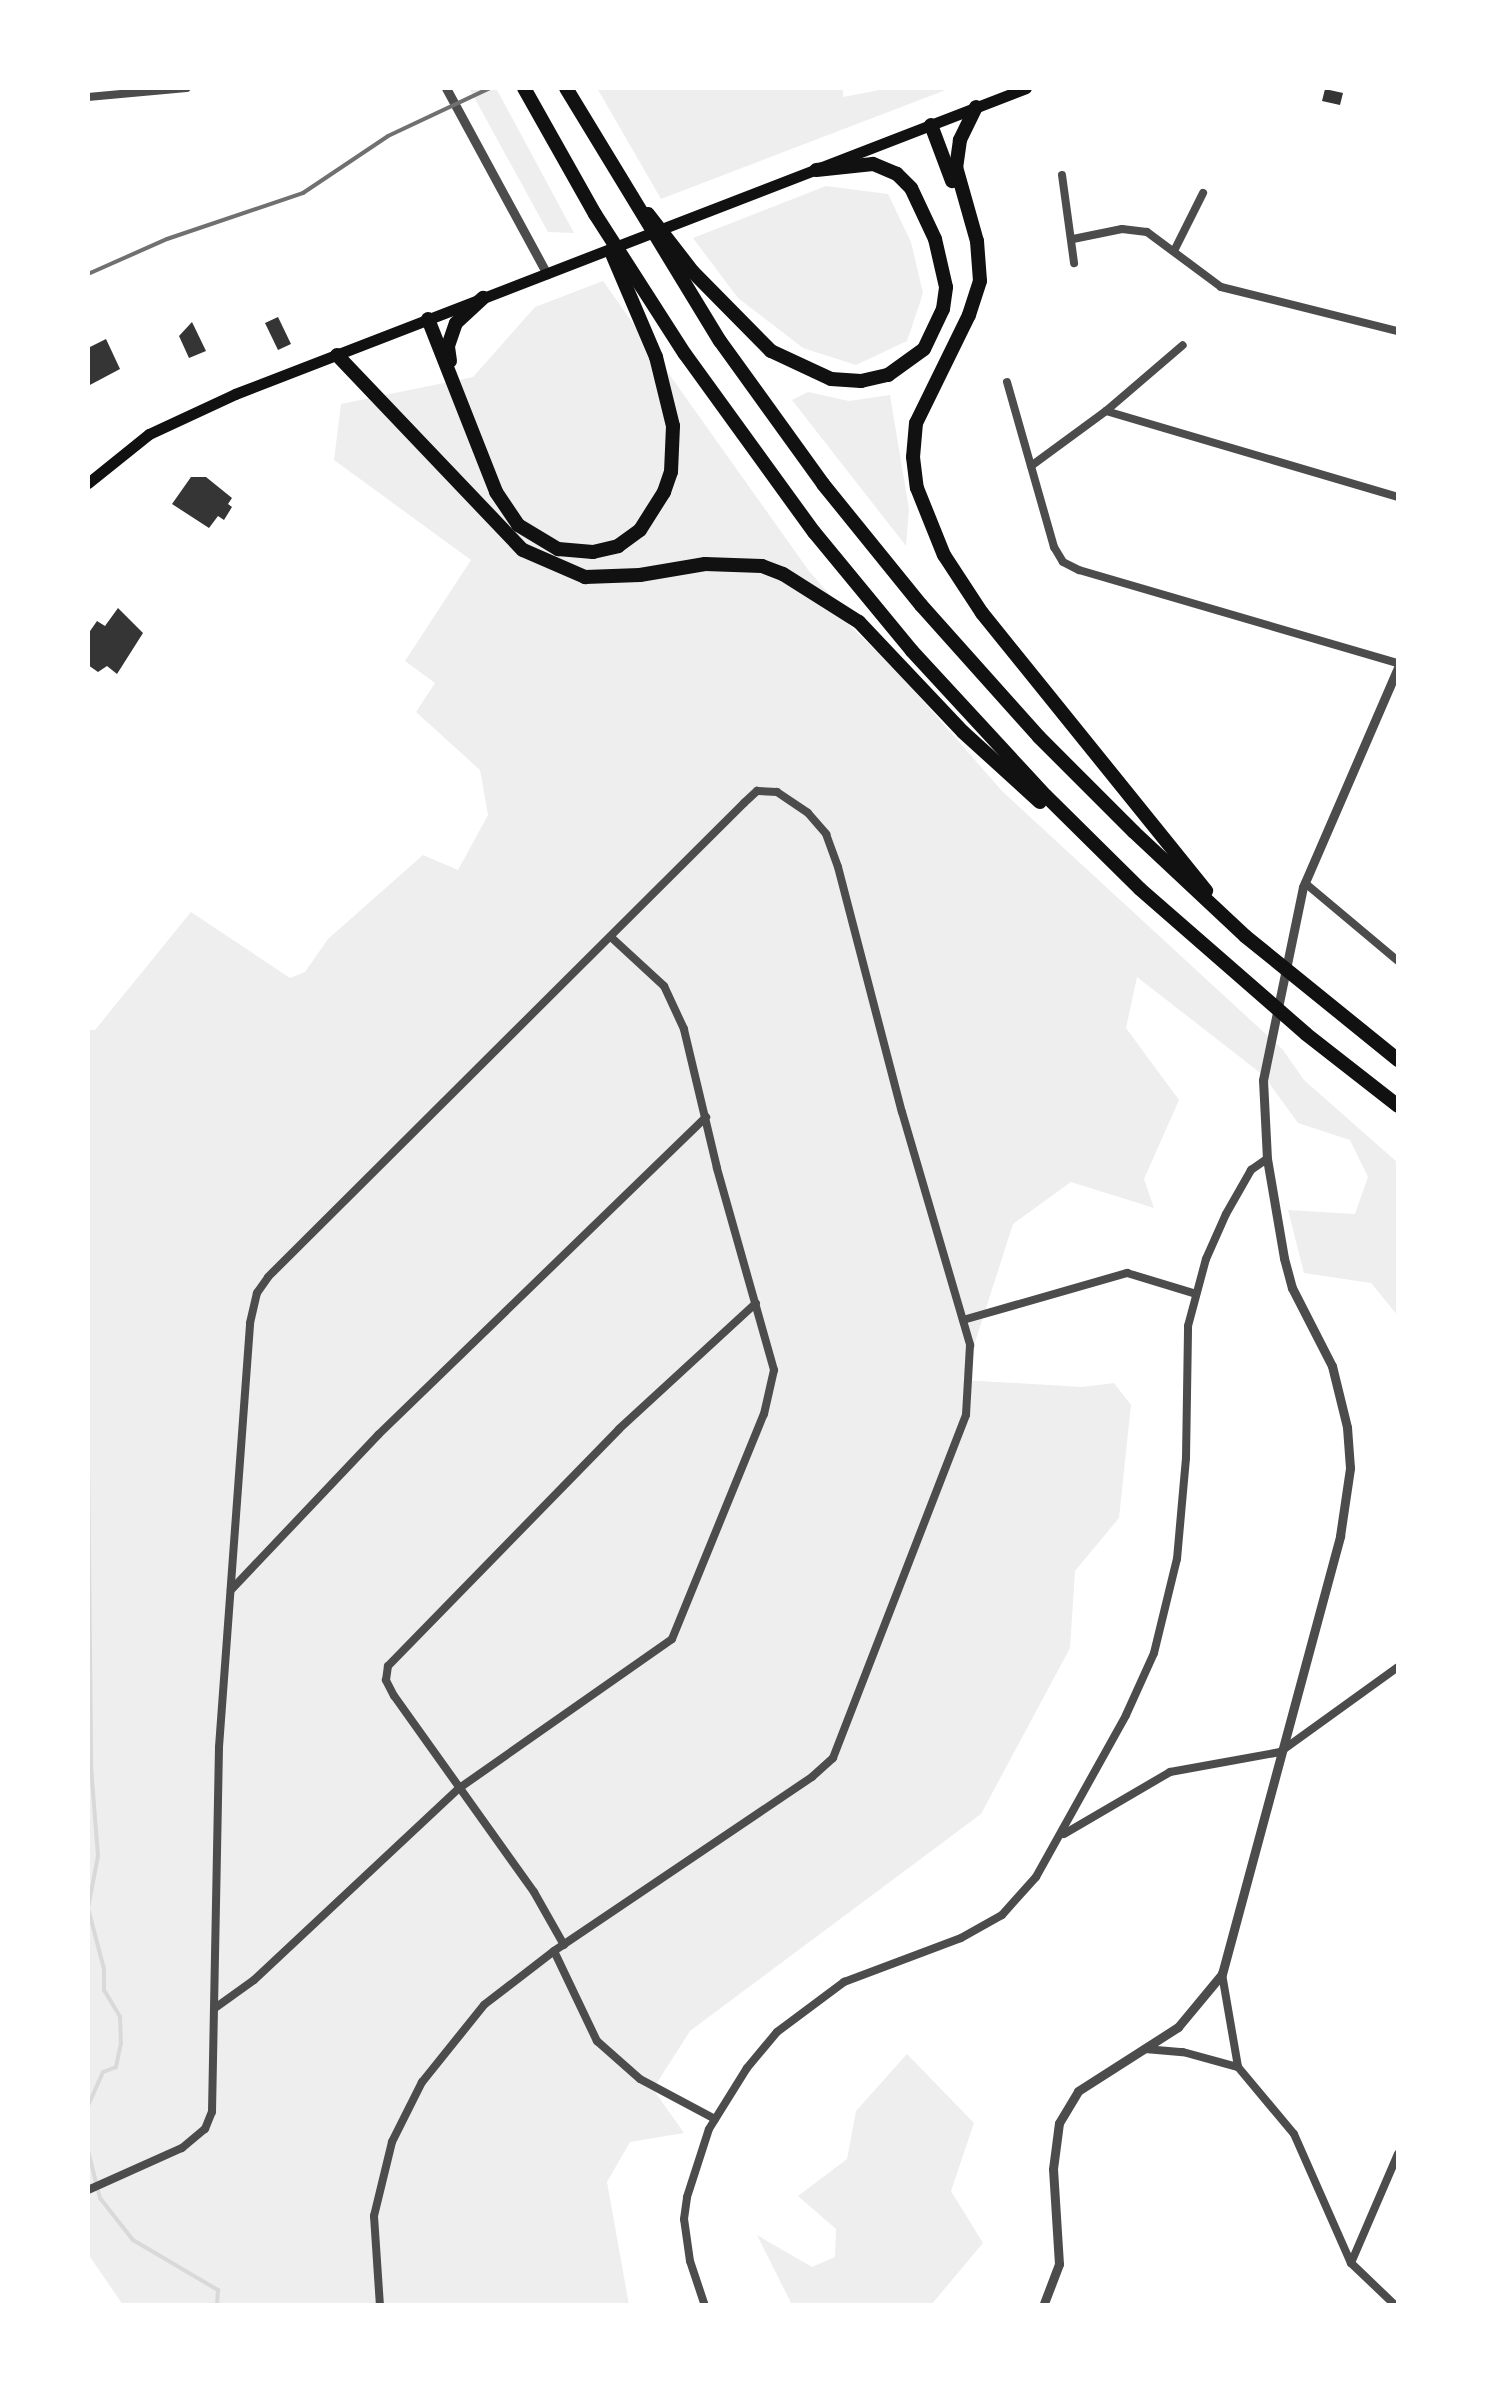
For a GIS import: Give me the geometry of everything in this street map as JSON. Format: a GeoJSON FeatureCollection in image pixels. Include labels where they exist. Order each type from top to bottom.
{"type":"FeatureCollection","features":[{"type":"Feature","properties":{"kind":"highway"},"geometry":{"type":"LineString","coordinates":[[524,88],[643,305],[869,600],[961,707],[1088,839],[1222,963],[1398,1106]]}},
{"type":"Feature","properties":{"kind":"highway"},"geometry":{"type":"LineString","coordinates":[[566,88],[673,270],[772,415],[921,605],[1073,772],[1227,920],[1398,1060]]}},
{"type":"Feature","properties":{"kind":"highway"},"geometry":{"type":"LineString","coordinates":[[961,194],[956,154],[976,107]]}},
{"type":"Feature","properties":{"kind":"highway"},"geometry":{"type":"LineString","coordinates":[[931,124],[977,241],[980,281],[968,315],[916,423],[914,468],[928,522],[982,613],[1184,860],[1227,920]]}},
{"type":"Feature","properties":{"kind":"highway"},"geometry":{"type":"LineString","coordinates":[[606,160],[693,272],[772,351],[800,368],[831,379],[860,381],[888,375],[908,364],[935,330],[944,298],[942,266],[925,212],[911,188],[888,169],[872,164],[816,170]]}},
{"type":"Feature","properties":{"kind":"highway"},"geometry":{"type":"LineString","coordinates":[[454,381],[448,346],[451,333],[456,322],[483,298]]}},
{"type":"Feature","properties":{"kind":"highway"},"geometry":{"type":"LineString","coordinates":[[428,319],[496,492],[518,524],[558,549],[593,552],[618,546],[640,530],[655,510],[670,472],[673,450],[664,380],[643,305]]}},
{"type":"Feature","properties":{"kind":"highway"},"geometry":{"type":"LineString","coordinates":[[337,355],[523,550],[545,564],[585,576],[640,575],[706,564],[762,566],[782,574],[858,622],[1024,790],[1088,839]]}},
{"type":"Feature","properties":{"kind":"main road"},"geometry":{"type":"LineString","coordinates":[[88,483],[125,450],[175,419],[1026,88]]}},
{"type":"Feature","properties":{"kind":"street"},"geometry":{"type":"LineString","coordinates":[[88,97],[188,88]]}},
{"type":"Feature","properties":{"kind":"street"},"geometry":{"type":"LineString","coordinates":[[446,88],[547,274]]}},
{"type":"Feature","properties":{"kind":"street"},"geometry":{"type":"LineString","coordinates":[[1062,174],[1074,263]]}},
{"type":"Feature","properties":{"kind":"street"},"geometry":{"type":"LineString","coordinates":[[1174,251],[1203,193]]}},
{"type":"Feature","properties":{"kind":"street"},"geometry":{"type":"LineString","coordinates":[[1073,239],[1122,229],[1137,230],[1174,251],[1221,287],[1398,331]]}},
{"type":"Feature","properties":{"kind":"street"},"geometry":{"type":"LineString","coordinates":[[1031,466],[1106,411],[1183,345]]}},
{"type":"Feature","properties":{"kind":"street"},"geometry":{"type":"LineString","coordinates":[[1007,382],[1054,548],[1071,566],[1398,665],[1304,884],[1289,940],[1264,1074],[1268,1159],[1292,1288],[1335,1376],[1347,1427],[1350,1468],[1340,1536],[1222,1974],[1196,2010],[1145,2050],[1091,2080],[1067,2106],[1059,2123],[1053,2169],[1059,2264],[1043,2306]]}},
{"type":"Feature","properties":{"kind":"street"},"geometry":{"type":"LineString","coordinates":[[1106,411],[1398,496]]}},
{"type":"Feature","properties":{"kind":"street"},"geometry":{"type":"LineString","coordinates":[[88,2190],[182,2148],[204,2129],[215,2092],[214,1834],[250,1323],[258,1293],[268,1277],[757,792],[777,792],[808,813],[826,834],[838,866],[963,1320],[971,1356],[966,1415],[833,1758],[812,1777],[564,1944],[468,2022],[443,2051],[392,2142],[374,2216],[380,2306]]}},
{"type":"Feature","properties":{"kind":"street"},"geometry":{"type":"LineString","coordinates":[[1304,884],[1398,961]]}},
{"type":"Feature","properties":{"kind":"street"},"geometry":{"type":"LineString","coordinates":[[216,2008],[254,1980],[458,1789],[672,1639],[773,1390],[774,1370],[672,1000],[664,986],[612,938]]}},
{"type":"Feature","properties":{"kind":"street"},"geometry":{"type":"LineString","coordinates":[[231,1591],[378,1436],[706,1117]]}},
{"type":"Feature","properties":{"kind":"street"},"geometry":{"type":"LineString","coordinates":[[706,2306],[690,2260],[684,2219],[687,2197],[715,2119],[777,2032],[844,1982],[960,1938],[1002,1915],[1036,1878],[1126,1714],[1154,1653],[1183,1524],[1186,1354],[1196,1294],[1226,1214],[1251,1170],[1268,1159]]}},
{"type":"Feature","properties":{"kind":"street"},"geometry":{"type":"LineString","coordinates":[[963,1320],[1128,1273],[1196,1294]]}},
{"type":"Feature","properties":{"kind":"street"},"geometry":{"type":"LineString","coordinates":[[564,1944],[534,1892],[394,1696],[387,1674],[395,1654],[619,1429],[756,1303]]}},
{"type":"Feature","properties":{"kind":"street"},"geometry":{"type":"LineString","coordinates":[[1060,1836],[1170,1772],[1280,1752],[1398,1667]]}},
{"type":"Feature","properties":{"kind":"street"},"geometry":{"type":"LineString","coordinates":[[554,1952],[586,2022],[617,2062],[670,2097],[715,2119]]}},
{"type":"Feature","properties":{"kind":"street"},"geometry":{"type":"LineString","coordinates":[[1222,1974],[1238,2068],[1294,2134],[1351,2264],[1396,2306]]}},
{"type":"Feature","properties":{"kind":"street"},"geometry":{"type":"LineString","coordinates":[[1145,2050],[1183,2052],[1238,2068]]}},
{"type":"Feature","properties":{"kind":"street"},"geometry":{"type":"LineString","coordinates":[[1351,2264],[1398,2154]]}},
{"type":"Feature","properties":{"kind":"shaded area"},"geometry":{"type":"Polygon","coordinates":[[[469,88],[496,88],[574,233],[548,232],[469,88]]]}},
{"type":"Feature","properties":{"kind":"shaded area"},"geometry":{"type":"Polygon","coordinates":[[[597,88],[843,88],[843,97],[890,88],[951,88],[661,199],[597,88]]]}},
{"type":"Feature","properties":{"kind":"shaded area"},"geometry":{"type":"Polygon","coordinates":[[[826,186],[888,194],[911,242],[923,293],[907,341],[856,365],[803,348],[738,298],[693,238],[826,186]]]}},
{"type":"Feature","properties":{"kind":"shaded area"},"geometry":{"type":"Polygon","coordinates":[[[603,281],[809,571],[844,611],[840,616],[896,670],[1002,791],[1283,1050],[1304,1080],[1398,1163],[1398,1316],[1371,1283],[1304,1273],[1288,1210],[1355,1214],[1368,1177],[1350,1140],[1298,1123],[1263,1075],[1137,977],[1126,1028],[1179,1100],[1144,1179],[1154,1208],[1071,1182],[1013,1224],[963,1380],[1082,1387],[1114,1383],[1131,1405],[1119,1518],[1075,1571],[1070,1648],[981,1814],[690,2031],[653,2089],[684,2133],[630,2142],[607,2182],[629,2305],[123,2305],[88,2254],[88,1030],[95,1030],[191,912],[290,978],[305,972],[328,939],[423,855],[458,870],[488,815],[480,770],[416,712],[435,683],[405,661],[471,560],[334,460],[341,404],[473,377],[535,307],[603,281]]]}},
{"type":"Feature","properties":{"kind":"shaded area"},"geometry":{"type":"Polygon","coordinates":[[[808,392],[849,401],[890,395],[909,509],[906,546],[792,400],[808,392]]]}},
{"type":"Feature","properties":{"kind":"shaded area"},"geometry":{"type":"Polygon","coordinates":[[[907,2054],[974,2123],[951,2191],[983,2243],[931,2305],[792,2305],[757,2235],[812,2267],[835,2257],[836,2229],[798,2196],[847,2159],[856,2111],[907,2054]]]}},
{"type":"Feature","properties":{"kind":"building"},"geometry":{"type":"Polygon","coordinates":[[[1325,89],[1343,93],[1340,105],[1322,101],[1325,89]]]}},
{"type":"Feature","properties":{"kind":"building"},"geometry":{"type":"Polygon","coordinates":[[[278,317],[291,344],[278,350],[265,323],[278,317]]]}},
{"type":"Feature","properties":{"kind":"building"},"geometry":{"type":"Polygon","coordinates":[[[192,322],[206,351],[189,358],[179,336],[192,322]]]}},
{"type":"Feature","properties":{"kind":"building"},"geometry":{"type":"Polygon","coordinates":[[[106,339],[120,369],[88,386],[88,348],[106,339]]]}},
{"type":"Feature","properties":{"kind":"building"},"geometry":{"type":"Polygon","coordinates":[[[191,477],[206,477],[232,498],[228,504],[232,507],[224,520],[218,516],[209,528],[172,504],[191,477]]]}},
{"type":"Feature","properties":{"kind":"building"},"geometry":{"type":"Polygon","coordinates":[[[118,608],[143,633],[117,674],[107,666],[98,672],[88,665],[88,634],[97,621],[105,626],[118,608]]]}},
{"type":"Feature","properties":{"kind":"waterway"},"geometry":{"type":"LineString","coordinates":[[88,1461],[91,1767],[98,1856],[88,1908],[104,1969],[104,1990],[120,2017],[121,2043],[116,2067],[103,2072],[88,2105]]}},
{"type":"Feature","properties":{"kind":"waterway"},"geometry":{"type":"LineString","coordinates":[[88,2151],[100,2198],[133,2240],[218,2290],[217,2306]]}},
{"type":"Feature","properties":{"kind":"railway"},"geometry":{"type":"LineString","coordinates":[[88,274],[167,239],[303,193],[388,136],[490,88]]}}]}
